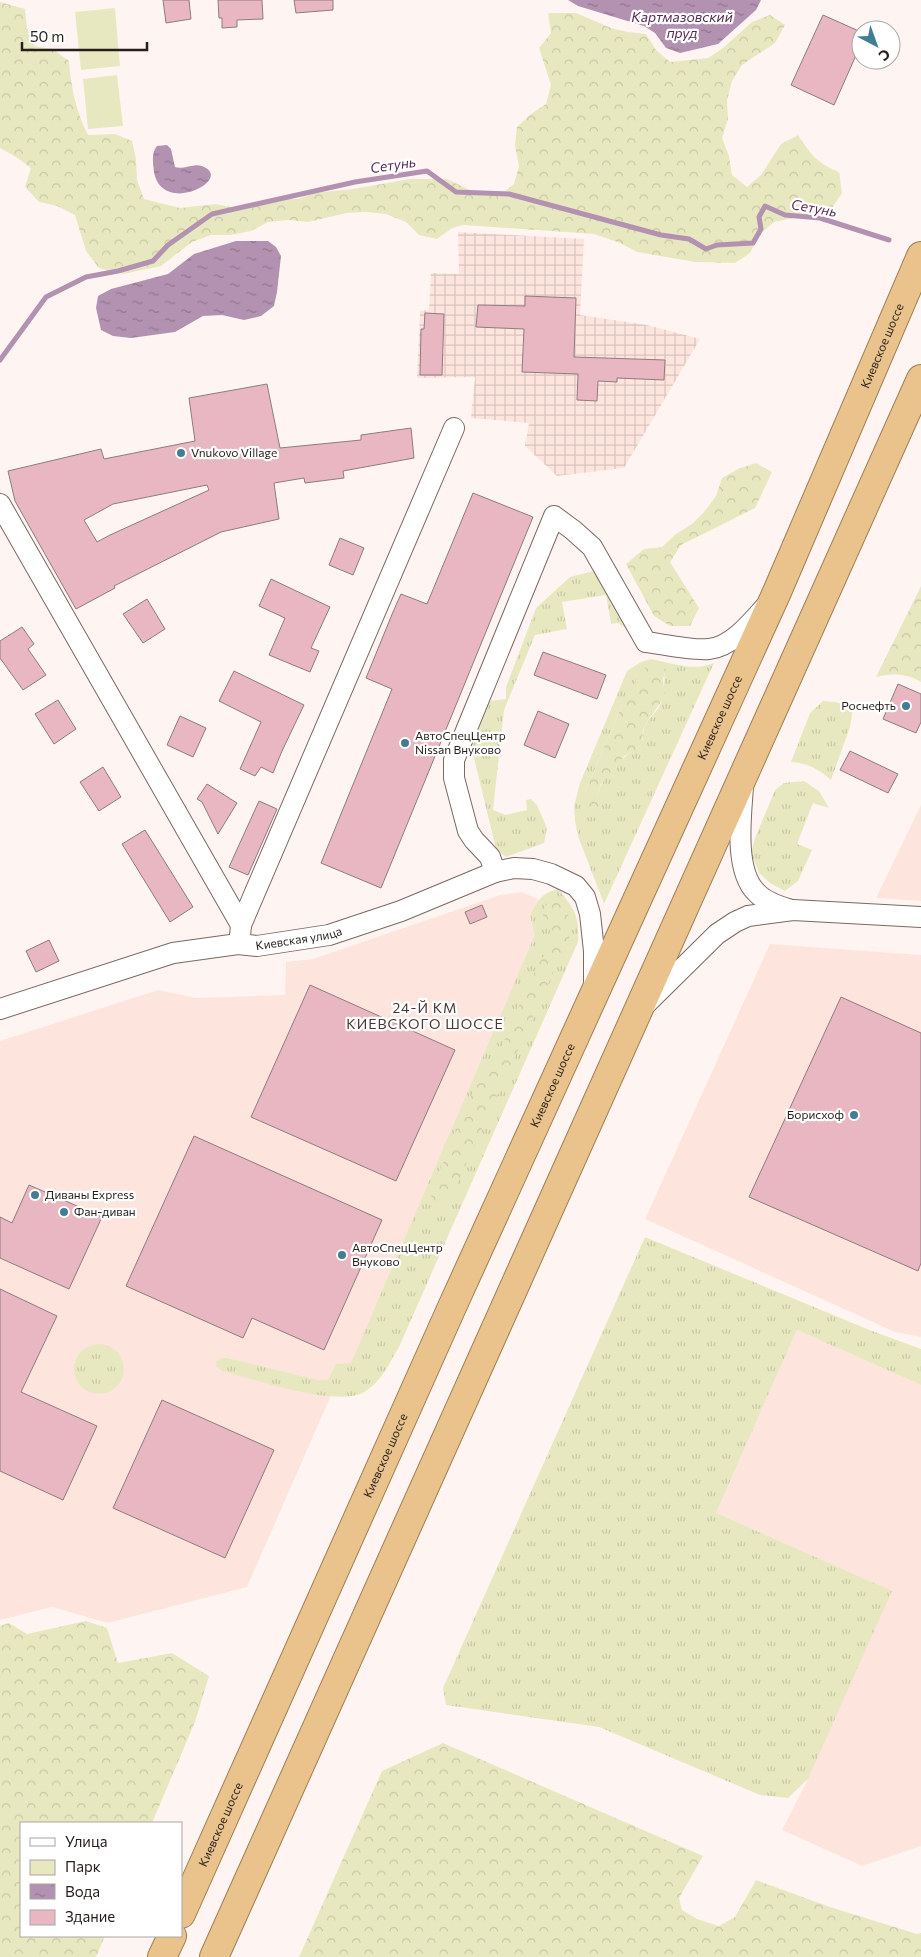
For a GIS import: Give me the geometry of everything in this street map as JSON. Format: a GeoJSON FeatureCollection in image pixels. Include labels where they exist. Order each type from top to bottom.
{"type":"FeatureCollection","features":[{"type":"Feature","properties":{"kind":"highway","name":"Киевское шоссе"},"geometry":{"type":"LineString","coordinates":[[182,1912],[452,1307],[777,592],[921,256]]}},
{"type":"Feature","properties":{"kind":"highway"},"geometry":{"type":"LineString","coordinates":[[214,1957],[921,379]]}},
{"type":"Feature","properties":{"kind":"highway"},"geometry":{"type":"LineString","coordinates":[[162,1957],[172,1937]]}},
{"type":"Feature","properties":{"kind":"street"},"geometry":{"type":"LineString","coordinates":[[240,934],[454,428]]}},
{"type":"Feature","properties":{"kind":"street"},"geometry":{"type":"LineString","coordinates":[[0,504],[240,934]]}},
{"type":"Feature","properties":{"kind":"street"},"geometry":{"type":"LineString","coordinates":[[496,872],[490,857],[468,831],[454,778],[454,760],[554,516],[592,547],[646,642],[708,650],[718,647],[735,638],[761,612],[777,592]]}},
{"type":"Feature","properties":{"kind":"street"},"geometry":{"type":"LineString","coordinates":[[744,774],[741,840],[746,876],[761,897],[779,906],[793,910]]}},
{"type":"Feature","properties":{"kind":"street","name":"Киевская улица"},"geometry":{"type":"LineString","coordinates":[[0,1009],[173,952],[240,934],[257,946],[329,935],[401,911],[496,872],[514,868],[533,868],[565,880],[576,886],[585,897],[594,951],[594,997]]}},
{"type":"Feature","properties":{"kind":"street"},"geometry":{"type":"LineString","coordinates":[[637,1013],[708,943],[726,928],[748,916],[793,910],[921,917]]}},
{"type":"Feature","properties":{"kind":"shaded area"},"geometry":{"type":"Polygon","coordinates":[[[458,232],[584,239],[580,315],[647,325],[700,339],[624,468],[557,476],[525,446],[529,423],[471,418],[475,377],[417,378],[420,311],[429,310],[431,273],[459,274],[458,232]]]}},
{"type":"Feature","properties":{"kind":"shaded area"},"geometry":{"type":"Polygon","coordinates":[[[921,805],[921,901],[876,898],[921,805]]]}},
{"type":"Feature","properties":{"kind":"shaded area"},"geometry":{"type":"Polygon","coordinates":[[[522,892],[551,905],[352,1364],[344,1366],[247,1587],[108,1623],[52,1607],[0,1620],[0,1041],[158,990],[196,998],[285,995],[286,962],[313,959],[500,895],[522,892]]]}},
{"type":"Feature","properties":{"kind":"shaded area"},"geometry":{"type":"Polygon","coordinates":[[[770,944],[921,955],[921,1337],[895,1332],[645,1219],[770,944]]]}},
{"type":"Feature","properties":{"kind":"shaded area"},"geometry":{"type":"Polygon","coordinates":[[[797,1330],[921,1385],[921,1846],[862,1866],[782,1830],[808,1779],[716,1513],[797,1330]]]}},
{"type":"Feature","properties":{"kind":"green space"},"geometry":{"type":"Polygon","coordinates":[[[0,2],[25,9],[27,28],[34,46],[53,49],[69,61],[75,99],[88,135],[115,134],[132,141],[136,159],[137,180],[144,199],[180,208],[216,204],[235,208],[272,199],[298,199],[315,193],[353,189],[410,179],[447,179],[480,195],[499,196],[514,184],[519,166],[515,146],[517,127],[546,104],[551,85],[539,48],[551,33],[548,13],[576,13],[611,28],[646,34],[656,50],[670,62],[708,58],[723,48],[752,22],[770,15],[785,25],[775,43],[742,65],[732,81],[727,100],[728,119],[722,138],[729,156],[732,175],[747,187],[761,175],[781,144],[798,135],[815,158],[839,172],[842,193],[832,208],[774,222],[759,235],[750,253],[735,263],[695,262],[637,252],[620,243],[594,234],[463,225],[452,228],[437,239],[419,235],[406,222],[386,214],[366,212],[347,213],[308,222],[288,220],[268,222],[251,231],[231,235],[211,235],[192,242],[161,266],[123,274],[99,268],[86,251],[75,215],[57,206],[39,202],[25,187],[31,168],[0,148],[0,2]]]}},
{"type":"Feature","properties":{"kind":"green space"},"geometry":{"type":"Polygon","coordinates":[[[115,8],[120,66],[81,70],[75,12],[115,8]]]}},
{"type":"Feature","properties":{"kind":"green space"},"geometry":{"type":"Polygon","coordinates":[[[117,75],[123,126],[88,129],[83,79],[117,75]]]}},
{"type":"Feature","properties":{"kind":"green space"},"geometry":{"type":"Polygon","coordinates":[[[756,463],[772,472],[755,508],[681,545],[670,562],[699,608],[690,626],[670,626],[654,616],[626,564],[644,549],[662,547],[676,534],[692,524],[716,496],[722,478],[738,469],[756,463]]]}},
{"type":"Feature","properties":{"kind":"green space"},"geometry":{"type":"Polygon","coordinates":[[[606,568],[628,630],[618,623],[611,624],[606,595],[562,602],[567,629],[535,635],[504,710],[493,810],[506,815],[527,810],[526,800],[531,799],[537,805],[547,828],[544,843],[506,857],[496,849],[471,746],[489,701],[506,699],[506,687],[536,608],[570,577],[606,568]]]}},
{"type":"Feature","properties":{"kind":"green space"},"geometry":{"type":"Polygon","coordinates":[[[921,586],[921,682],[899,675],[876,677],[921,586]]]}},
{"type":"Feature","properties":{"kind":"green space"},"geometry":{"type":"Polygon","coordinates":[[[651,659],[691,667],[706,666],[714,663],[604,904],[578,836],[574,806],[580,783],[627,671],[641,662],[651,659]],[[665,669],[622,705],[586,790],[597,796],[612,768],[621,759],[640,746],[645,726],[661,703],[665,669]]]}},
{"type":"Feature","properties":{"kind":"green space"},"geometry":{"type":"Polygon","coordinates":[[[652,665],[666,669],[663,679],[665,696],[643,730],[642,743],[635,751],[624,756],[601,784],[597,796],[599,809],[596,818],[587,816],[586,790],[622,705],[641,670],[652,665]]]}},
{"type":"Feature","properties":{"kind":"green space"},"geometry":{"type":"Polygon","coordinates":[[[823,701],[836,702],[853,709],[850,727],[831,780],[812,767],[791,762],[810,713],[823,701]]]}},
{"type":"Feature","properties":{"kind":"green space"},"geometry":{"type":"Polygon","coordinates":[[[804,781],[819,791],[829,808],[813,803],[797,844],[812,850],[798,881],[785,891],[770,883],[759,873],[751,853],[755,838],[775,790],[784,783],[804,781]]]}},
{"type":"Feature","properties":{"kind":"green space"},"geometry":{"type":"Polygon","coordinates":[[[558,889],[575,913],[578,925],[578,942],[399,1347],[384,1372],[364,1392],[351,1396],[334,1397],[294,1390],[222,1371],[216,1366],[216,1362],[221,1358],[227,1358],[318,1380],[328,1380],[336,1364],[351,1363],[535,935],[530,915],[544,895],[558,889]]]}},
{"type":"Feature","properties":{"kind":"green space"},"geometry":{"type":"Polygon","coordinates":[[[553,900],[561,902],[568,914],[571,922],[570,936],[451,1197],[443,1207],[434,1202],[430,1194],[475,1087],[479,1079],[493,1066],[537,966],[548,950],[549,922],[542,914],[546,905],[553,900]]]}},
{"type":"Feature","properties":{"kind":"green space"},"geometry":{"type":"Polygon","coordinates":[[[645,1237],[872,1331],[921,1349],[921,1385],[797,1330],[716,1513],[892,1591],[808,1779],[788,1798],[760,1795],[599,1727],[446,1705],[443,1688],[645,1237]]]}},
{"type":"Feature","properties":{"kind":"green space"},"geometry":{"type":"Polygon","coordinates":[[[99,1344],[113,1348],[120,1355],[124,1369],[120,1383],[113,1390],[99,1394],[85,1390],[78,1383],[74,1369],[78,1355],[85,1348],[99,1344]]]}},
{"type":"Feature","properties":{"kind":"green space"},"geometry":{"type":"Polygon","coordinates":[[[86,1621],[107,1628],[118,1663],[172,1653],[209,1676],[195,1722],[152,1822],[20,1822],[20,1937],[105,1937],[96,1957],[0,1957],[0,1626],[9,1623],[27,1634],[86,1621]]]}},
{"type":"Feature","properties":{"kind":"green space"},"geometry":{"type":"Polygon","coordinates":[[[443,1743],[703,1856],[679,1898],[682,1910],[697,1919],[719,1926],[735,1917],[756,1880],[830,1907],[917,1934],[921,1933],[921,1957],[299,1957],[382,1771],[443,1743]]]}},
{"type":"Feature","properties":{"kind":"water","name":"Картмазовский пруд"},"geometry":{"type":"Polygon","coordinates":[[[568,0],[761,0],[756,10],[718,44],[680,53],[666,48],[655,33],[644,26],[578,6],[568,0]]]}},
{"type":"Feature","properties":{"kind":"water"},"geometry":{"type":"Polygon","coordinates":[[[167,145],[171,149],[175,167],[202,166],[210,172],[210,179],[194,191],[182,193],[170,192],[160,185],[154,172],[153,155],[157,146],[167,145]]]}},
{"type":"Feature","properties":{"kind":"water"},"geometry":{"type":"Polygon","coordinates":[[[236,241],[268,241],[276,247],[281,256],[274,306],[261,316],[244,320],[222,315],[203,316],[175,332],[131,338],[113,336],[101,330],[96,308],[98,296],[111,289],[168,274],[194,254],[236,241]]]}},
{"type":"Feature","properties":{"kind":"building"},"geometry":{"type":"Polygon","coordinates":[[[163,0],[189,0],[191,19],[166,23],[163,0]]]}},
{"type":"Feature","properties":{"kind":"building"},"geometry":{"type":"Polygon","coordinates":[[[218,0],[262,0],[263,19],[237,20],[237,27],[222,28],[222,18],[219,18],[218,0]]]}},
{"type":"Feature","properties":{"kind":"building"},"geometry":{"type":"Polygon","coordinates":[[[294,0],[333,0],[333,10],[296,13],[294,0]]]}},
{"type":"Feature","properties":{"kind":"building"},"geometry":{"type":"Polygon","coordinates":[[[823,15],[851,28],[851,67],[834,105],[791,85],[823,15]]]}},
{"type":"Feature","properties":{"kind":"building"},"geometry":{"type":"Polygon","coordinates":[[[525,296],[576,298],[574,357],[665,360],[664,380],[617,378],[617,382],[598,381],[597,401],[577,400],[578,374],[522,372],[524,329],[476,327],[478,305],[525,306],[525,296]]]}},
{"type":"Feature","properties":{"kind":"building"},"geometry":{"type":"Polygon","coordinates":[[[425,313],[444,314],[442,375],[420,375],[421,329],[424,329],[425,313]]]}},
{"type":"Feature","properties":{"kind":"building"},"geometry":{"type":"Polygon","coordinates":[[[267,384],[280,448],[361,440],[361,435],[411,428],[414,458],[343,471],[344,478],[305,483],[304,478],[274,483],[279,519],[221,532],[114,586],[115,588],[76,609],[15,501],[8,471],[101,449],[104,459],[195,441],[189,398],[267,384]],[[207,485],[113,504],[84,520],[97,542],[209,490],[207,485]]]}},
{"type":"Feature","properties":{"kind":"building","name":"АвтоСпецЦентр Nissan Внуково"},"geometry":{"type":"Polygon","coordinates":[[[473,493],[533,517],[381,888],[321,863],[392,689],[366,678],[393,612],[401,594],[427,604],[473,493]]]}},
{"type":"Feature","properties":{"kind":"building"},"geometry":{"type":"Polygon","coordinates":[[[340,538],[364,548],[353,575],[329,565],[340,538]]]}},
{"type":"Feature","properties":{"kind":"building"},"geometry":{"type":"Polygon","coordinates":[[[271,579],[330,607],[311,648],[319,651],[310,672],[269,655],[285,618],[259,606],[271,579]]]}},
{"type":"Feature","properties":{"kind":"building"},"geometry":{"type":"Polygon","coordinates":[[[147,599],[165,629],[143,643],[123,614],[147,599]]]}},
{"type":"Feature","properties":{"kind":"building"},"geometry":{"type":"Polygon","coordinates":[[[22,627],[34,644],[28,649],[46,675],[23,690],[0,658],[0,641],[22,627]]]}},
{"type":"Feature","properties":{"kind":"building"},"geometry":{"type":"Polygon","coordinates":[[[543,652],[606,675],[597,699],[534,675],[543,652]]]}},
{"type":"Feature","properties":{"kind":"building"},"geometry":{"type":"Polygon","coordinates":[[[234,671],[304,705],[273,773],[261,767],[255,776],[240,769],[261,722],[219,701],[234,671]]]}},
{"type":"Feature","properties":{"kind":"building"},"geometry":{"type":"Polygon","coordinates":[[[898,684],[921,694],[921,722],[916,733],[883,719],[898,684]]]}},
{"type":"Feature","properties":{"kind":"building"},"geometry":{"type":"Polygon","coordinates":[[[58,700],[76,729],[54,744],[35,714],[58,700]]]}},
{"type":"Feature","properties":{"kind":"building"},"geometry":{"type":"Polygon","coordinates":[[[538,711],[569,724],[555,758],[524,745],[538,711]]]}},
{"type":"Feature","properties":{"kind":"building"},"geometry":{"type":"Polygon","coordinates":[[[180,716],[206,728],[193,757],[167,745],[180,716]]]}},
{"type":"Feature","properties":{"kind":"building"},"geometry":{"type":"Polygon","coordinates":[[[850,751],[898,774],[888,793],[840,770],[850,751]]]}},
{"type":"Feature","properties":{"kind":"building"},"geometry":{"type":"Polygon","coordinates":[[[103,767],[121,797],[99,811],[80,782],[103,767]]]}},
{"type":"Feature","properties":{"kind":"building"},"geometry":{"type":"Polygon","coordinates":[[[207,784],[237,803],[218,834],[202,802],[197,799],[207,784]]]}},
{"type":"Feature","properties":{"kind":"building"},"geometry":{"type":"Polygon","coordinates":[[[259,801],[277,809],[248,875],[229,867],[259,801]]]}},
{"type":"Feature","properties":{"kind":"building"},"geometry":{"type":"Polygon","coordinates":[[[145,830],[193,907],[170,922],[122,844],[145,830]]]}},
{"type":"Feature","properties":{"kind":"building"},"geometry":{"type":"Polygon","coordinates":[[[482,905],[487,917],[470,924],[465,912],[482,905]]]}},
{"type":"Feature","properties":{"kind":"building"},"geometry":{"type":"Polygon","coordinates":[[[49,940],[59,961],[36,972],[26,951],[49,940]]]}},
{"type":"Feature","properties":{"kind":"building"},"geometry":{"type":"Polygon","coordinates":[[[310,985],[455,1050],[396,1181],[251,1117],[310,985]]]}},
{"type":"Feature","properties":{"kind":"building","name":"Борисхоф"},"geometry":{"type":"Polygon","coordinates":[[[841,997],[921,1033],[921,1263],[918,1271],[749,1197],[841,997]]]}},
{"type":"Feature","properties":{"kind":"building"},"geometry":{"type":"Polygon","coordinates":[[[194,1136],[382,1220],[324,1350],[252,1318],[243,1338],[126,1286],[194,1136]]]}},
{"type":"Feature","properties":{"kind":"building"},"geometry":{"type":"Polygon","coordinates":[[[29,1185],[102,1217],[69,1289],[0,1258],[0,1217],[12,1223],[29,1185]]]}},
{"type":"Feature","properties":{"kind":"building"},"geometry":{"type":"Polygon","coordinates":[[[0,1289],[57,1316],[21,1392],[97,1426],[63,1500],[0,1471],[0,1289]]]}},
{"type":"Feature","properties":{"kind":"building"},"geometry":{"type":"Polygon","coordinates":[[[162,1400],[274,1450],[225,1558],[113,1508],[162,1400]]]}},
{"type":"Feature","properties":{"kind":"waterway","name":"Сетунь"},"geometry":{"type":"LineString","coordinates":[[0,360],[46,297],[86,277],[118,271],[153,261],[168,245],[212,214],[355,182],[427,171],[456,192],[509,194],[661,235],[689,239],[706,249],[717,245],[753,243],[761,229],[759,217],[765,206],[785,215],[820,218],[889,240]]}},
{"type":"Feature","properties":{"kind":"place","name":"Vnukovo Village"},"geometry":{"type":"Point","coordinates":[181,453]}},
{"type":"Feature","properties":{"kind":"place","name":"Роснефть"},"geometry":{"type":"Point","coordinates":[906,706]}},
{"type":"Feature","properties":{"kind":"place","name":"АвтоСпецЦентр Nissan Внуково"},"geometry":{"type":"Point","coordinates":[405,743]}},
{"type":"Feature","properties":{"kind":"place","name":"Борисхоф"},"geometry":{"type":"Point","coordinates":[854,1115]}},
{"type":"Feature","properties":{"kind":"place","name":"Диваны Express"},"geometry":{"type":"Point","coordinates":[35,1195]}},
{"type":"Feature","properties":{"kind":"place","name":"Фан-диван"},"geometry":{"type":"Point","coordinates":[64,1212]}},
{"type":"Feature","properties":{"kind":"place","name":"АвтоСпецЦентр Внуково"},"geometry":{"type":"Point","coordinates":[342,1255]}},
{"type":"Feature","properties":{"kind":"district","name":"24-Й КМ КИЕВСКОГО ШОССЕ"},"geometry":{"type":"Point","coordinates":[425,1016]}}]}
